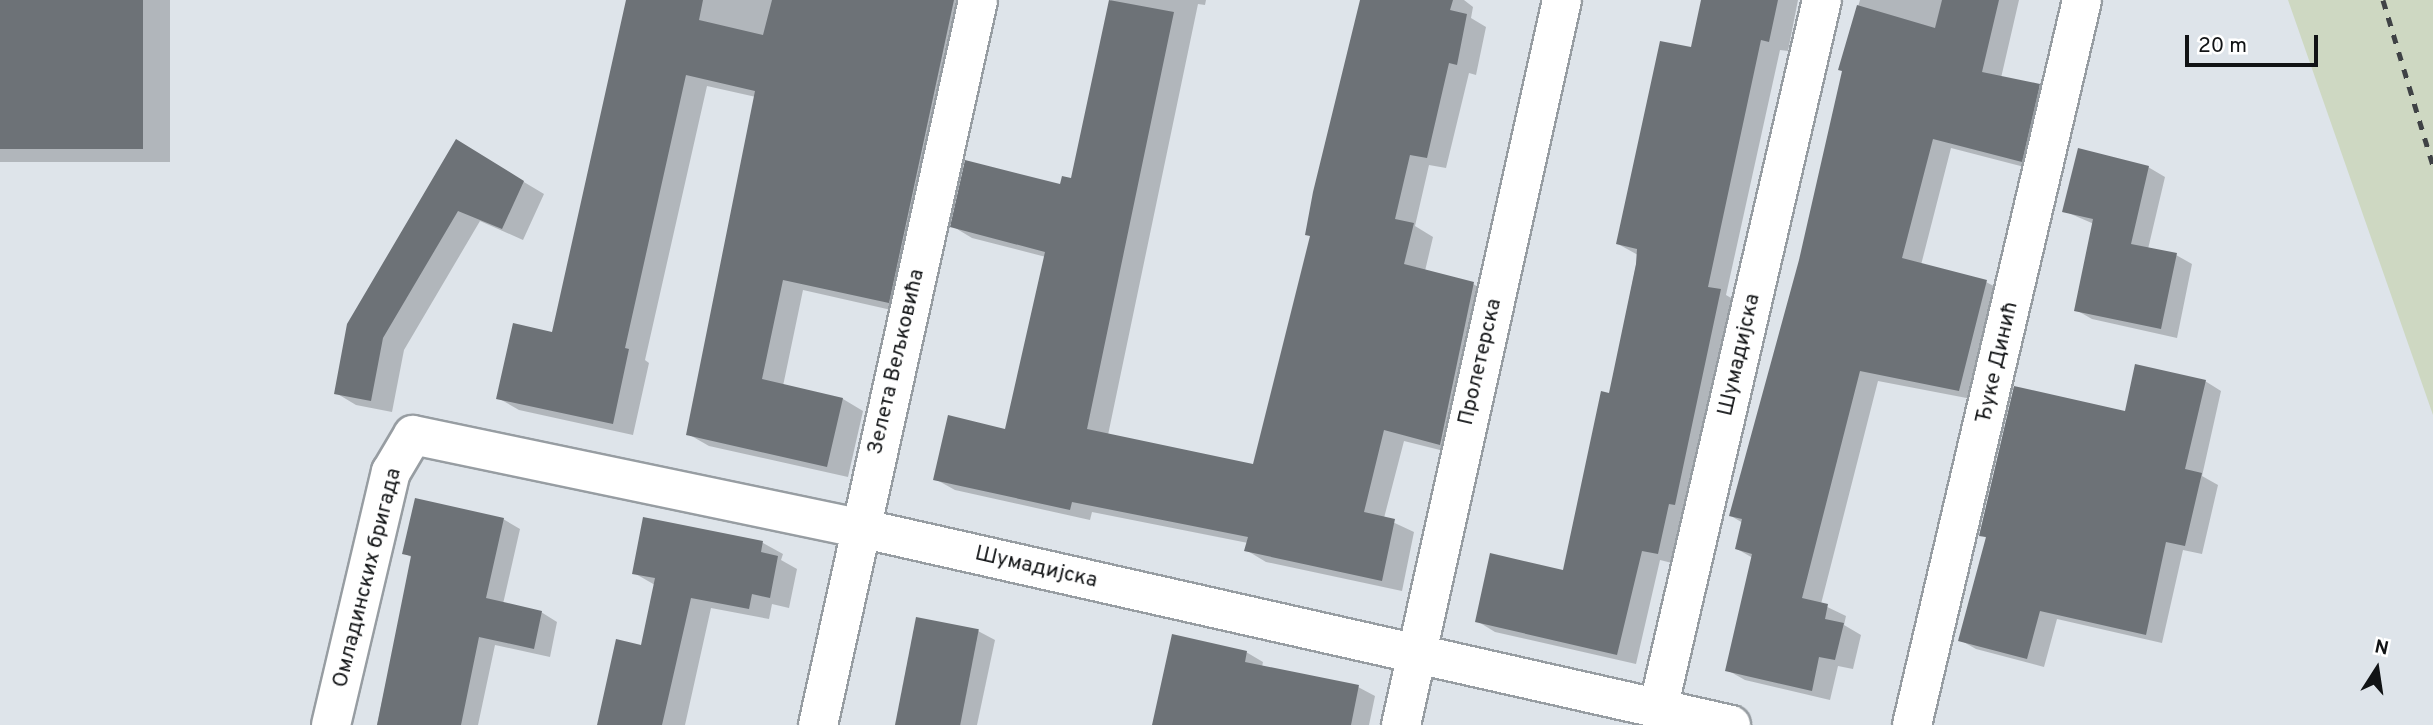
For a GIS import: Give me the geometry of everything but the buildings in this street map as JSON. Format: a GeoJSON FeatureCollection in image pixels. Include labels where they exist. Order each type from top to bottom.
{"type":"FeatureCollection","features":[{"type":"Feature","properties":{"kind":"street","name":"Зелета Вељковића"},"geometry":{"type":"LineString","coordinates":[[818,725],[978,0]]}},
{"type":"Feature","properties":{"kind":"street","name":"Пролетерска"},"geometry":{"type":"LineString","coordinates":[[1401,725],[1562,0]]}},
{"type":"Feature","properties":{"kind":"street","name":"Шумадијска"},"geometry":{"type":"LineString","coordinates":[[1658,709],[1822,0]]}},
{"type":"Feature","properties":{"kind":"street","name":"Ђуке Динић"},"geometry":{"type":"LineString","coordinates":[[1912,725],[2082,0]]}},
{"type":"Feature","properties":{"kind":"street","name":"Шумадијска"},"geometry":{"type":"LineString","coordinates":[[413,435],[860,528],[1731,725]]}},
{"type":"Feature","properties":{"kind":"street","name":"Омладинских бригада"},"geometry":{"type":"LineString","coordinates":[[331,725],[391,472],[413,435]]}},
{"type":"Feature","properties":{"kind":"green space"},"geometry":{"type":"Polygon","coordinates":[[[2288,0],[2433,0],[2433,415],[2288,0]]]}},
{"type":"Feature","properties":{"kind":"railway"},"geometry":{"type":"LineString","coordinates":[[2383,0],[2433,166]]}}]}
